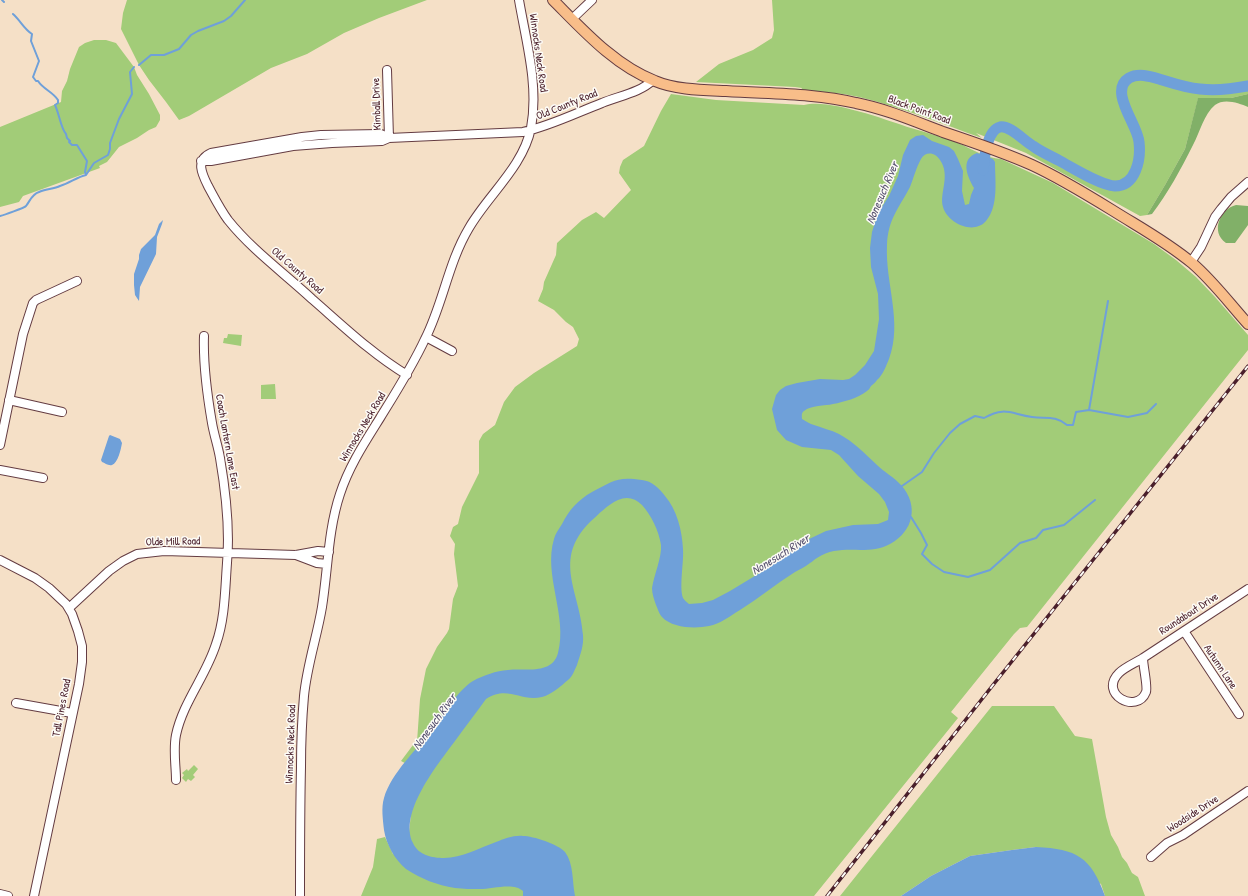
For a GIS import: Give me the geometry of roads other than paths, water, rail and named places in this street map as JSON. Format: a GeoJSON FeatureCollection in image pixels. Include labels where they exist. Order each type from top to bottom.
{"type":"FeatureCollection","features":[{"type":"Feature","properties":{"kind":"main road","name":"Black Point Road"},"geometry":{"type":"LineString","coordinates":[[553,0],[596,42],[621,62],[638,73],[653,80],[674,86],[696,89],[805,96],[854,102],[885,110],[1035,166],[1075,188],[1158,238],[1191,262],[1248,324]]}},
{"type":"Feature","properties":{"kind":"street","name":"Winnocks Neck Road"},"geometry":{"type":"LineString","coordinates":[[300,896],[300,797],[303,710],[307,673],[321,613],[334,513],[345,479],[365,442],[407,375],[426,337],[439,307],[462,240],[474,220],[505,180],[516,163],[531,130],[533,111],[532,81],[519,0]]}},
{"type":"Feature","properties":{"kind":"street"},"geometry":{"type":"LineString","coordinates":[[572,19],[592,0]]}},
{"type":"Feature","properties":{"kind":"street","name":"Kimball Drive"},"geometry":{"type":"LineString","coordinates":[[387,70],[389,138]]}},
{"type":"Feature","properties":{"kind":"street","name":"Old County Road"},"geometry":{"type":"LineString","coordinates":[[407,375],[393,367],[362,342],[245,239],[228,219],[214,196],[204,177],[201,160],[211,161],[293,146],[326,143],[382,141],[389,138],[516,133],[531,130],[641,89],[653,80]]}},
{"type":"Feature","properties":{"kind":"street"},"geometry":{"type":"LineString","coordinates":[[1191,262],[1201,247],[1215,217],[1231,197],[1248,182]]}},
{"type":"Feature","properties":{"kind":"street"},"geometry":{"type":"LineString","coordinates":[[0,445],[22,334],[33,303],[36,300],[77,281]]}},
{"type":"Feature","properties":{"kind":"street","name":"Coach Lantern Lane East"},"geometry":{"type":"LineString","coordinates":[[176,780],[176,733],[186,708],[215,649],[222,622],[228,553],[229,537],[223,478],[212,423],[206,381],[204,336]]}},
{"type":"Feature","properties":{"kind":"street"},"geometry":{"type":"LineString","coordinates":[[426,337],[452,351]]}},
{"type":"Feature","properties":{"kind":"street"},"geometry":{"type":"LineString","coordinates":[[9,400],[62,412]]}},
{"type":"Feature","properties":{"kind":"street"},"geometry":{"type":"LineString","coordinates":[[0,470],[44,478]]}},
{"type":"Feature","properties":{"kind":"street","name":"Olde Mill Road"},"geometry":{"type":"LineString","coordinates":[[69,608],[115,566],[137,554],[164,551],[296,555],[318,551],[328,552]]}},
{"type":"Feature","properties":{"kind":"street","name":"Olde Mill Road"},"geometry":{"type":"LineString","coordinates":[[296,555],[317,563],[327,564]]}},
{"type":"Feature","properties":{"kind":"street","name":"Tall Pines Road"},"geometry":{"type":"LineString","coordinates":[[0,560],[34,578],[58,596],[69,608],[78,631],[82,654],[66,747],[34,896]]}},
{"type":"Feature","properties":{"kind":"street","name":"Roundabout Drive"},"geometry":{"type":"LineString","coordinates":[[1143,658],[1144,675],[1147,685],[1146,692],[1142,697],[1134,702],[1127,702],[1116,696],[1113,684],[1118,674],[1123,669],[1143,658],[1248,589]]}},
{"type":"Feature","properties":{"kind":"street","name":"Autumn Lane"},"geometry":{"type":"LineString","coordinates":[[1184,631],[1239,714]]}},
{"type":"Feature","properties":{"kind":"street"},"geometry":{"type":"LineString","coordinates":[[16,703],[72,713]]}},
{"type":"Feature","properties":{"kind":"street","name":"Woodside Drive"},"geometry":{"type":"LineString","coordinates":[[1151,856],[1167,843],[1248,791]]}},
{"type":"Feature","properties":{"kind":"street"},"geometry":{"type":"LineString","coordinates":[[0,894],[8,896]]}},
{"type":"Feature","properties":{"kind":"water"},"geometry":{"type":"Polygon","coordinates":[[[923,135],[932,141],[949,147],[954,151],[963,171],[962,191],[965,205],[969,204],[974,188],[967,173],[966,168],[968,159],[977,153],[993,159],[995,162],[996,185],[995,200],[990,215],[981,225],[975,227],[962,226],[950,218],[943,207],[942,202],[945,178],[943,166],[934,154],[926,154],[923,156],[910,187],[889,228],[887,259],[894,317],[894,331],[893,345],[883,373],[869,390],[855,398],[830,405],[810,408],[802,413],[802,419],[812,425],[844,437],[859,448],[901,485],[907,493],[912,509],[909,525],[898,539],[881,548],[836,551],[826,553],[816,558],[721,622],[703,627],[684,627],[666,621],[659,613],[654,599],[652,588],[661,545],[651,518],[642,505],[634,499],[621,499],[610,504],[590,522],[579,536],[572,550],[570,563],[571,576],[581,619],[583,639],[577,665],[572,675],[556,690],[542,697],[534,698],[501,693],[486,699],[430,775],[415,804],[411,818],[410,831],[415,847],[426,855],[435,857],[451,858],[516,836],[533,837],[551,843],[562,849],[568,857],[575,896],[523,896],[523,891],[519,888],[509,886],[480,889],[455,888],[429,881],[406,869],[395,856],[385,835],[383,806],[384,798],[388,789],[399,770],[467,685],[477,679],[495,672],[544,668],[555,660],[558,653],[560,639],[560,625],[551,567],[551,553],[556,533],[571,510],[582,498],[605,485],[621,479],[646,481],[652,483],[658,488],[673,508],[680,528],[683,549],[682,593],[683,598],[689,604],[713,600],[730,591],[768,568],[805,541],[826,531],[853,525],[878,524],[888,520],[889,512],[885,502],[879,494],[858,476],[839,455],[831,450],[802,447],[786,440],[777,430],[772,409],[776,395],[786,386],[820,379],[849,379],[865,365],[874,351],[879,319],[878,294],[871,267],[870,248],[872,232],[878,213],[889,196],[898,176],[903,155],[910,140],[916,136],[923,135]]]}},
{"type":"Feature","properties":{"kind":"water"},"geometry":{"type":"Polygon","coordinates":[[[163,220],[157,237],[156,254],[140,287],[139,301],[135,295],[134,274],[139,255],[141,249],[155,235],[159,224],[163,220]]]}},
{"type":"Feature","properties":{"kind":"water"},"geometry":{"type":"Polygon","coordinates":[[[110,435],[120,439],[122,443],[118,459],[114,464],[108,465],[101,460],[110,435]]]}},
{"type":"Feature","properties":{"kind":"water"},"geometry":{"type":"Polygon","coordinates":[[[1036,847],[1062,850],[1081,858],[1094,872],[1105,896],[901,896],[931,876],[970,856],[1036,847]]]}},
{"type":"Feature","properties":{"kind":"waterway"},"geometry":{"type":"LineString","coordinates":[[139,65],[151,55],[164,55],[179,49],[191,35],[224,21],[231,16],[245,0]]}},
{"type":"Feature","properties":{"kind":"waterway"},"geometry":{"type":"LineString","coordinates":[[13,14],[32,34],[31,41],[39,61],[33,77],[58,100],[58,103],[55,105],[64,132],[70,141],[69,142],[72,145],[77,145],[87,161],[85,172],[86,175]]}},
{"type":"Feature","properties":{"kind":"waterway"},"geometry":{"type":"LineString","coordinates":[[0,216],[26,206],[37,193],[58,187],[86,175],[94,163],[108,155],[110,143],[119,119],[132,94],[130,72],[134,67]]}},
{"type":"Feature","properties":{"kind":"waterway","name":"Nonesuch River"},"geometry":{"type":"LineString","coordinates":[[983,170],[985,153],[989,139],[996,129],[1004,127],[1008,128],[1039,150],[1087,176],[1109,185],[1122,185],[1128,182],[1132,177],[1136,170],[1139,156],[1139,142],[1123,99],[1123,84],[1129,78],[1140,75],[1147,76],[1206,90],[1248,86]]}},
{"type":"Feature","properties":{"kind":"waterway"},"geometry":{"type":"LineString","coordinates":[[1089,410],[1108,301]]}},
{"type":"Feature","properties":{"kind":"waterway"},"geometry":{"type":"LineString","coordinates":[[902,486],[922,472],[934,453],[950,433],[960,424],[975,416],[984,418],[997,412],[1008,412],[1032,417],[1050,418],[1063,422],[1067,425],[1073,425],[1076,412],[1089,410],[1128,417],[1147,413],[1156,404]]}},
{"type":"Feature","properties":{"kind":"waterway"},"geometry":{"type":"LineString","coordinates":[[911,517],[927,545],[922,554],[932,564],[944,572],[968,577],[990,570],[1020,543],[1036,538],[1043,530],[1064,525],[1095,500]]}},
{"type":"Feature","properties":{"kind":"railway"},"geometry":{"type":"LineString","coordinates":[[827,896],[993,685],[1248,366]]}}]}
